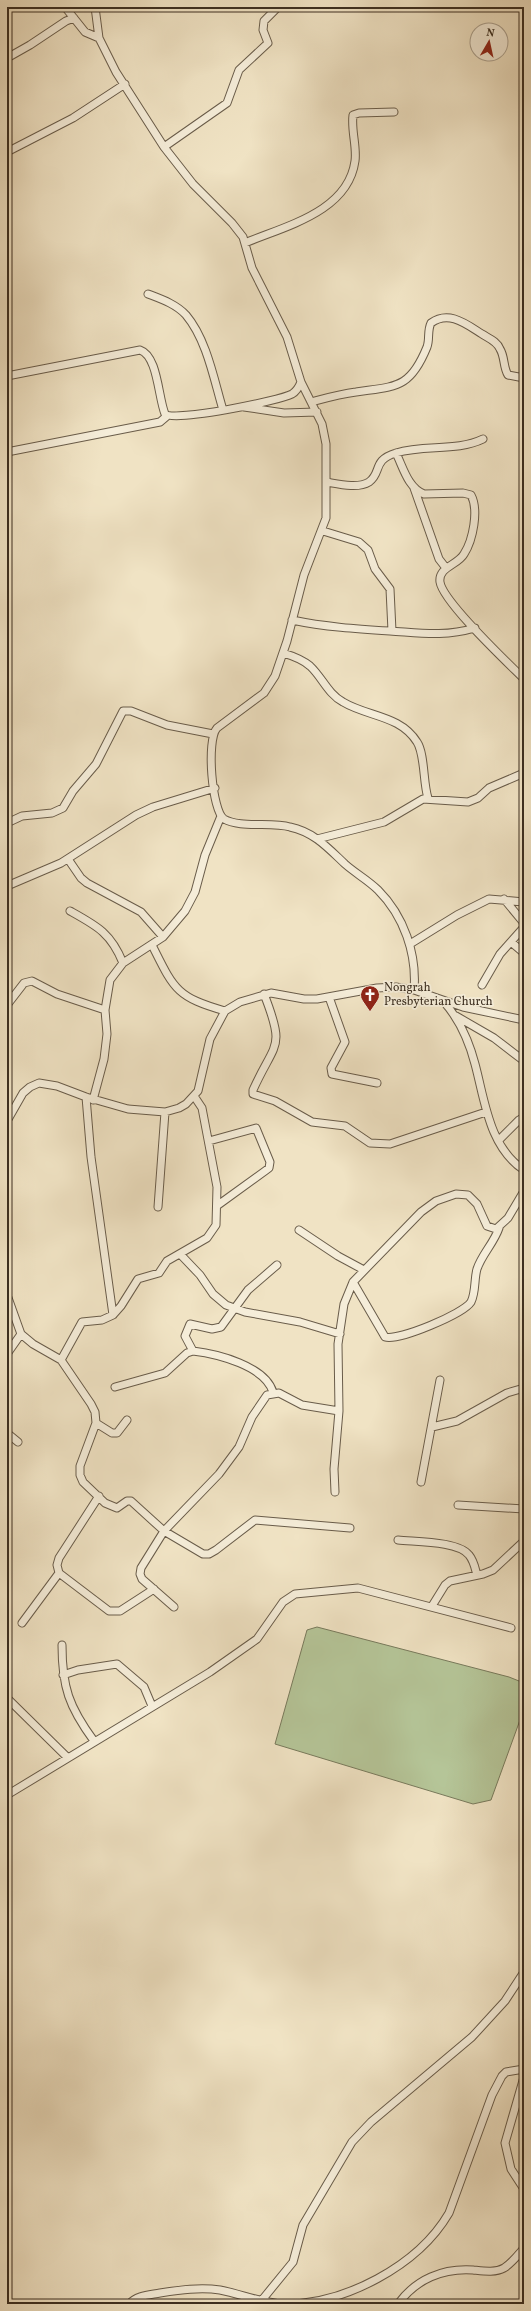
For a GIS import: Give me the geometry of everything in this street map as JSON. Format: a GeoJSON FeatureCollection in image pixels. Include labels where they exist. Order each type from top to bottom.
{"type":"FeatureCollection","features":[{"type":"Feature","properties":{"kind":"street"},"geometry":{"type":"LineString","coordinates":[[65,7],[89,35],[99,38]]}},
{"type":"Feature","properties":{"kind":"street"},"geometry":{"type":"LineString","coordinates":[[95,7],[99,38],[125,84],[164,147],[193,184],[232,223],[245,243],[252,268],[288,337],[301,382],[322,424],[326,444],[327,511],[322,531],[308,561],[283,653],[269,689],[213,734],[210,754],[218,811],[221,816],[236,822],[290,827],[317,839],[383,896],[395,912],[410,944],[415,966],[414,990]]}},
{"type":"Feature","properties":{"kind":"street"},"geometry":{"type":"LineString","coordinates":[[164,147],[226,103],[240,70],[268,43],[263,30],[264,21],[278,7]]}},
{"type":"Feature","properties":{"kind":"street"},"geometry":{"type":"LineString","coordinates":[[7,58],[30,45],[66,21],[74,18]]}},
{"type":"Feature","properties":{"kind":"street"},"geometry":{"type":"LineString","coordinates":[[7,152],[73,118],[125,84]]}},
{"type":"Feature","properties":{"kind":"street"},"geometry":{"type":"LineString","coordinates":[[245,243],[308,216],[336,199],[347,186],[355,163],[356,150],[353,116],[359,113],[394,112]]}},
{"type":"Feature","properties":{"kind":"street"},"geometry":{"type":"LineString","coordinates":[[148,294],[176,307],[185,315],[194,328],[206,356],[223,410]]}},
{"type":"Feature","properties":{"kind":"street"},"geometry":{"type":"LineString","coordinates":[[311,402],[348,393],[387,389],[402,384],[411,375],[427,346],[431,323],[441,318],[462,321],[496,343],[501,350],[504,369],[508,376],[524,378]]}},
{"type":"Feature","properties":{"kind":"street"},"geometry":{"type":"LineString","coordinates":[[7,376],[140,350],[146,352],[152,360],[164,412],[167,416]]}},
{"type":"Feature","properties":{"kind":"street"},"geometry":{"type":"LineString","coordinates":[[7,452],[160,422],[167,416],[176,417],[244,407],[288,396],[298,389],[301,382]]}},
{"type":"Feature","properties":{"kind":"street"},"geometry":{"type":"LineString","coordinates":[[244,407],[284,413],[317,412]]}},
{"type":"Feature","properties":{"kind":"street"},"geometry":{"type":"LineString","coordinates":[[326,482],[350,485],[366,483],[372,478],[380,461],[386,456],[422,448],[469,446],[483,439]]}},
{"type":"Feature","properties":{"kind":"street"},"geometry":{"type":"LineString","coordinates":[[396,453],[414,488],[439,559],[446,568]]}},
{"type":"Feature","properties":{"kind":"street"},"geometry":{"type":"LineString","coordinates":[[414,488],[424,494],[467,494],[473,499],[473,525],[464,555],[446,568],[440,575],[440,585],[445,595],[524,679]]}},
{"type":"Feature","properties":{"kind":"street"},"geometry":{"type":"LineString","coordinates":[[322,531],[359,542],[368,550],[376,569],[390,589],[392,631]]}},
{"type":"Feature","properties":{"kind":"street"},"geometry":{"type":"LineString","coordinates":[[292,620],[322,626],[447,635],[475,628]]}},
{"type":"Feature","properties":{"kind":"street"},"geometry":{"type":"LineString","coordinates":[[283,653],[301,659],[311,667],[332,694],[342,702],[396,721],[408,731],[420,748],[428,798]]}},
{"type":"Feature","properties":{"kind":"street"},"geometry":{"type":"LineString","coordinates":[[7,823],[22,816],[52,814],[62,808],[73,791],[96,764],[122,711],[131,711],[167,725],[213,734]]}},
{"type":"Feature","properties":{"kind":"street"},"geometry":{"type":"LineString","coordinates":[[317,839],[384,822],[418,801],[428,798],[468,802],[478,798],[489,788],[524,773]]}},
{"type":"Feature","properties":{"kind":"street"},"geometry":{"type":"LineString","coordinates":[[7,886],[68,859],[131,819],[153,807],[215,788]]}},
{"type":"Feature","properties":{"kind":"street"},"geometry":{"type":"LineString","coordinates":[[113,1315],[92,1163],[90,1098],[104,1059],[107,1034],[105,1010],[110,980],[123,963],[163,937],[185,911],[193,896],[205,855],[221,816]]}},
{"type":"Feature","properties":{"kind":"street"},"geometry":{"type":"LineString","coordinates":[[68,859],[81,878],[87,883],[141,912],[163,937]]}},
{"type":"Feature","properties":{"kind":"street"},"geometry":{"type":"LineString","coordinates":[[410,944],[483,901],[504,899],[524,902]]}},
{"type":"Feature","properties":{"kind":"street"},"geometry":{"type":"LineString","coordinates":[[482,985],[492,966],[524,927],[523,922],[504,899]]}},
{"type":"Feature","properties":{"kind":"street"},"geometry":{"type":"LineString","coordinates":[[70,911],[97,926],[110,937],[123,963]]}},
{"type":"Feature","properties":{"kind":"street"},"geometry":{"type":"LineString","coordinates":[[511,942],[524,953]]}},
{"type":"Feature","properties":{"kind":"street"},"geometry":{"type":"LineString","coordinates":[[152,945],[165,970],[181,993],[202,1004],[225,1011]]}},
{"type":"Feature","properties":{"kind":"street"},"geometry":{"type":"LineString","coordinates":[[7,1005],[24,983],[32,981],[61,996],[105,1010]]}},
{"type":"Feature","properties":{"kind":"street"},"geometry":{"type":"LineString","coordinates":[[7,1121],[23,1093],[30,1087],[39,1084],[57,1086],[90,1098],[128,1109],[165,1112],[182,1106],[198,1091],[210,1039],[225,1011],[232,1006],[264,994],[280,993],[304,999],[330,997],[386,986],[414,990],[444,1002],[524,1020]]}},
{"type":"Feature","properties":{"kind":"street"},"geometry":{"type":"LineString","coordinates":[[264,994],[277,1034],[275,1048],[253,1090],[253,1094],[259,1098],[276,1101],[312,1122],[345,1126],[362,1139],[377,1145],[390,1144],[486,1112]]}},
{"type":"Feature","properties":{"kind":"street"},"geometry":{"type":"LineString","coordinates":[[330,997],[345,1042],[332,1068],[332,1074],[377,1083]]}},
{"type":"Feature","properties":{"kind":"street"},"geometry":{"type":"LineString","coordinates":[[444,1002],[454,1014],[470,1048],[486,1112],[498,1140],[509,1157],[524,1170]]}},
{"type":"Feature","properties":{"kind":"street"},"geometry":{"type":"LineString","coordinates":[[454,1014],[494,1038],[524,1061]]}},
{"type":"Feature","properties":{"kind":"street"},"geometry":{"type":"LineString","coordinates":[[61,1360],[82,1322],[102,1320],[113,1315],[121,1306],[138,1279],[156,1275],[167,1262],[210,1234],[216,1226],[218,1187],[202,1108],[194,1096]]}},
{"type":"Feature","properties":{"kind":"street"},"geometry":{"type":"LineString","coordinates":[[158,1207],[165,1112]]}},
{"type":"Feature","properties":{"kind":"street"},"geometry":{"type":"LineString","coordinates":[[498,1140],[524,1117]]}},
{"type":"Feature","properties":{"kind":"street"},"geometry":{"type":"LineString","coordinates":[[209,1141],[256,1128],[270,1162],[269,1168],[218,1205]]}},
{"type":"Feature","properties":{"kind":"street"},"geometry":{"type":"LineString","coordinates":[[353,1282],[385,1337],[390,1338],[416,1331],[454,1314],[469,1304],[472,1300],[477,1269],[494,1241],[499,1228],[508,1218],[524,1191]]}},
{"type":"Feature","properties":{"kind":"street"},"geometry":{"type":"LineString","coordinates":[[334,1492],[334,1469],[339,1411],[340,1334],[344,1304],[353,1282],[424,1208],[445,1197],[456,1194],[471,1197],[487,1226],[493,1229],[499,1228]]}},
{"type":"Feature","properties":{"kind":"street"},"geometry":{"type":"LineString","coordinates":[[298,1230],[338,1256],[364,1270]]}},
{"type":"Feature","properties":{"kind":"street"},"geometry":{"type":"LineString","coordinates":[[180,1254],[196,1271],[219,1301],[234,1309],[300,1322],[340,1334]]}},
{"type":"Feature","properties":{"kind":"street"},"geometry":{"type":"LineString","coordinates":[[193,1351],[185,1336],[190,1324],[216,1329],[220,1327],[248,1290],[277,1265]]}},
{"type":"Feature","properties":{"kind":"street"},"geometry":{"type":"LineString","coordinates":[[7,1295],[21,1334],[33,1344],[61,1360],[95,1412],[96,1423],[80,1471],[83,1482],[105,1503],[113,1508],[132,1501],[164,1531],[203,1554],[209,1554],[216,1550],[255,1520],[350,1528]]}},
{"type":"Feature","properties":{"kind":"street"},"geometry":{"type":"LineString","coordinates":[[7,1354],[21,1334]]}},
{"type":"Feature","properties":{"kind":"street"},"geometry":{"type":"LineString","coordinates":[[115,1387],[165,1373],[187,1353],[193,1351],[243,1365],[268,1380],[273,1392]]}},
{"type":"Feature","properties":{"kind":"street"},"geometry":{"type":"LineString","coordinates":[[421,1482],[440,1380]]}},
{"type":"Feature","properties":{"kind":"street"},"geometry":{"type":"LineString","coordinates":[[432,1427],[457,1421],[507,1393],[524,1388]]}},
{"type":"Feature","properties":{"kind":"street"},"geometry":{"type":"LineString","coordinates":[[174,1607],[142,1579],[140,1574],[141,1568],[164,1531],[219,1474],[239,1447],[252,1417],[267,1395],[273,1392],[279,1393],[302,1405],[339,1411]]}},
{"type":"Feature","properties":{"kind":"street"},"geometry":{"type":"LineString","coordinates":[[96,1423],[112,1433],[117,1433],[127,1420]]}},
{"type":"Feature","properties":{"kind":"street"},"geometry":{"type":"LineString","coordinates":[[7,1433],[18,1442]]}},
{"type":"Feature","properties":{"kind":"street"},"geometry":{"type":"LineString","coordinates":[[99,1496],[59,1558],[57,1565],[59,1573],[109,1611],[120,1612],[154,1589]]}},
{"type":"Feature","properties":{"kind":"street"},"geometry":{"type":"LineString","coordinates":[[458,1505],[524,1509]]}},
{"type":"Feature","properties":{"kind":"street"},"geometry":{"type":"LineString","coordinates":[[398,1540],[452,1546],[464,1549],[472,1559],[477,1575]]}},
{"type":"Feature","properties":{"kind":"street"},"geometry":{"type":"LineString","coordinates":[[432,1606],[445,1585],[450,1581],[492,1570],[502,1563],[524,1541]]}},
{"type":"Feature","properties":{"kind":"street"},"geometry":{"type":"LineString","coordinates":[[22,1623],[59,1573]]}},
{"type":"Feature","properties":{"kind":"street"},"geometry":{"type":"LineString","coordinates":[[7,1795],[67,1757],[210,1672],[257,1639],[283,1602],[295,1594],[349,1587],[432,1606],[511,1628]]}},
{"type":"Feature","properties":{"kind":"street"},"geometry":{"type":"LineString","coordinates":[[62,1645],[63,1676],[75,1714],[94,1741]]}},
{"type":"Feature","properties":{"kind":"street"},"geometry":{"type":"LineString","coordinates":[[63,1676],[78,1670],[116,1664],[144,1687],[152,1706]]}},
{"type":"Feature","properties":{"kind":"street"},"geometry":{"type":"LineString","coordinates":[[7,1698],[67,1757]]}},
{"type":"Feature","properties":{"kind":"street"},"geometry":{"type":"LineString","coordinates":[[262,2300],[293,2262],[303,2225],[352,2142],[371,2122],[472,2037],[504,2001],[524,1972]]}},
{"type":"Feature","properties":{"kind":"street"},"geometry":{"type":"LineString","coordinates":[[129,2304],[140,2297],[191,2288],[220,2290],[281,2304],[297,2303],[332,2298],[349,2292],[397,2266],[425,2246],[439,2231],[449,2213],[492,2095],[502,2076],[513,2070],[524,2069]]}},
{"type":"Feature","properties":{"kind":"street"},"geometry":{"type":"LineString","coordinates":[[524,2077],[505,2144],[511,2168],[524,2189]]}},
{"type":"Feature","properties":{"kind":"street"},"geometry":{"type":"LineString","coordinates":[[398,2304],[420,2284],[435,2273],[452,2269],[490,2271],[503,2269],[524,2248]]}},
{"type":"Feature","properties":{"kind":"green space"},"geometry":{"type":"Polygon","coordinates":[[[317,1627],[509,1677],[524,1683],[524,1709],[491,1800],[473,1804],[275,1744],[307,1630],[317,1627]]]}},
{"type":"Feature","properties":{"kind":"place","name":"Nongrah Presbyterian Church"},"geometry":{"type":"Point","coordinates":[370,1012]}}]}
